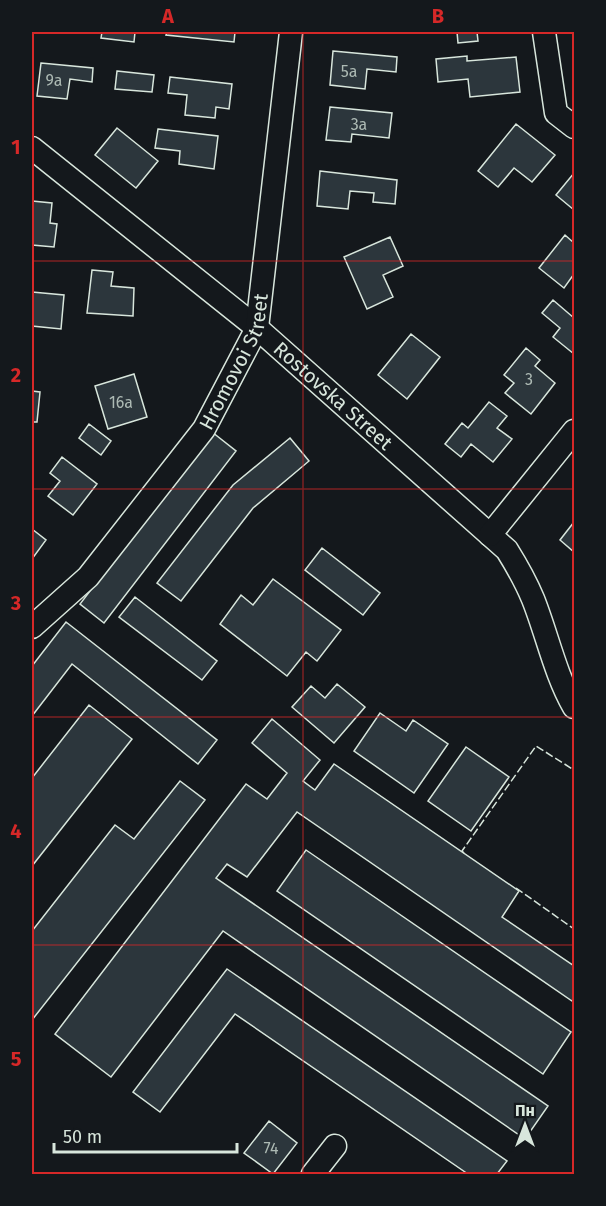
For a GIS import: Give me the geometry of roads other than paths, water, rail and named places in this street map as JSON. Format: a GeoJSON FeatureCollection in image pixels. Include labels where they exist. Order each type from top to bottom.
{"type":"FeatureCollection","features":[{"type":"Feature","properties":{"kind":"street","name":"Hromovoi Street"},"geometry":{"type":"LineString","coordinates":[[32,627],[88,577],[204,429],[257,328],[291,32]]}},
{"type":"Feature","properties":{"kind":"street"},"geometry":{"type":"LineString","coordinates":[[544,32],[556,113],[574,128]]}},
{"type":"Feature","properties":{"kind":"street","name":"Rostovska Street"},"geometry":{"type":"LineString","coordinates":[[32,148],[257,328],[507,550],[522,574],[533,599],[559,673],[574,707]]}},
{"type":"Feature","properties":{"kind":"street"},"geometry":{"type":"LineString","coordinates":[[490,535],[574,431]]}},
{"type":"Feature","properties":{"kind":"street"},"geometry":{"type":"LineString","coordinates":[[313,1174],[335,1146]]}}]}
